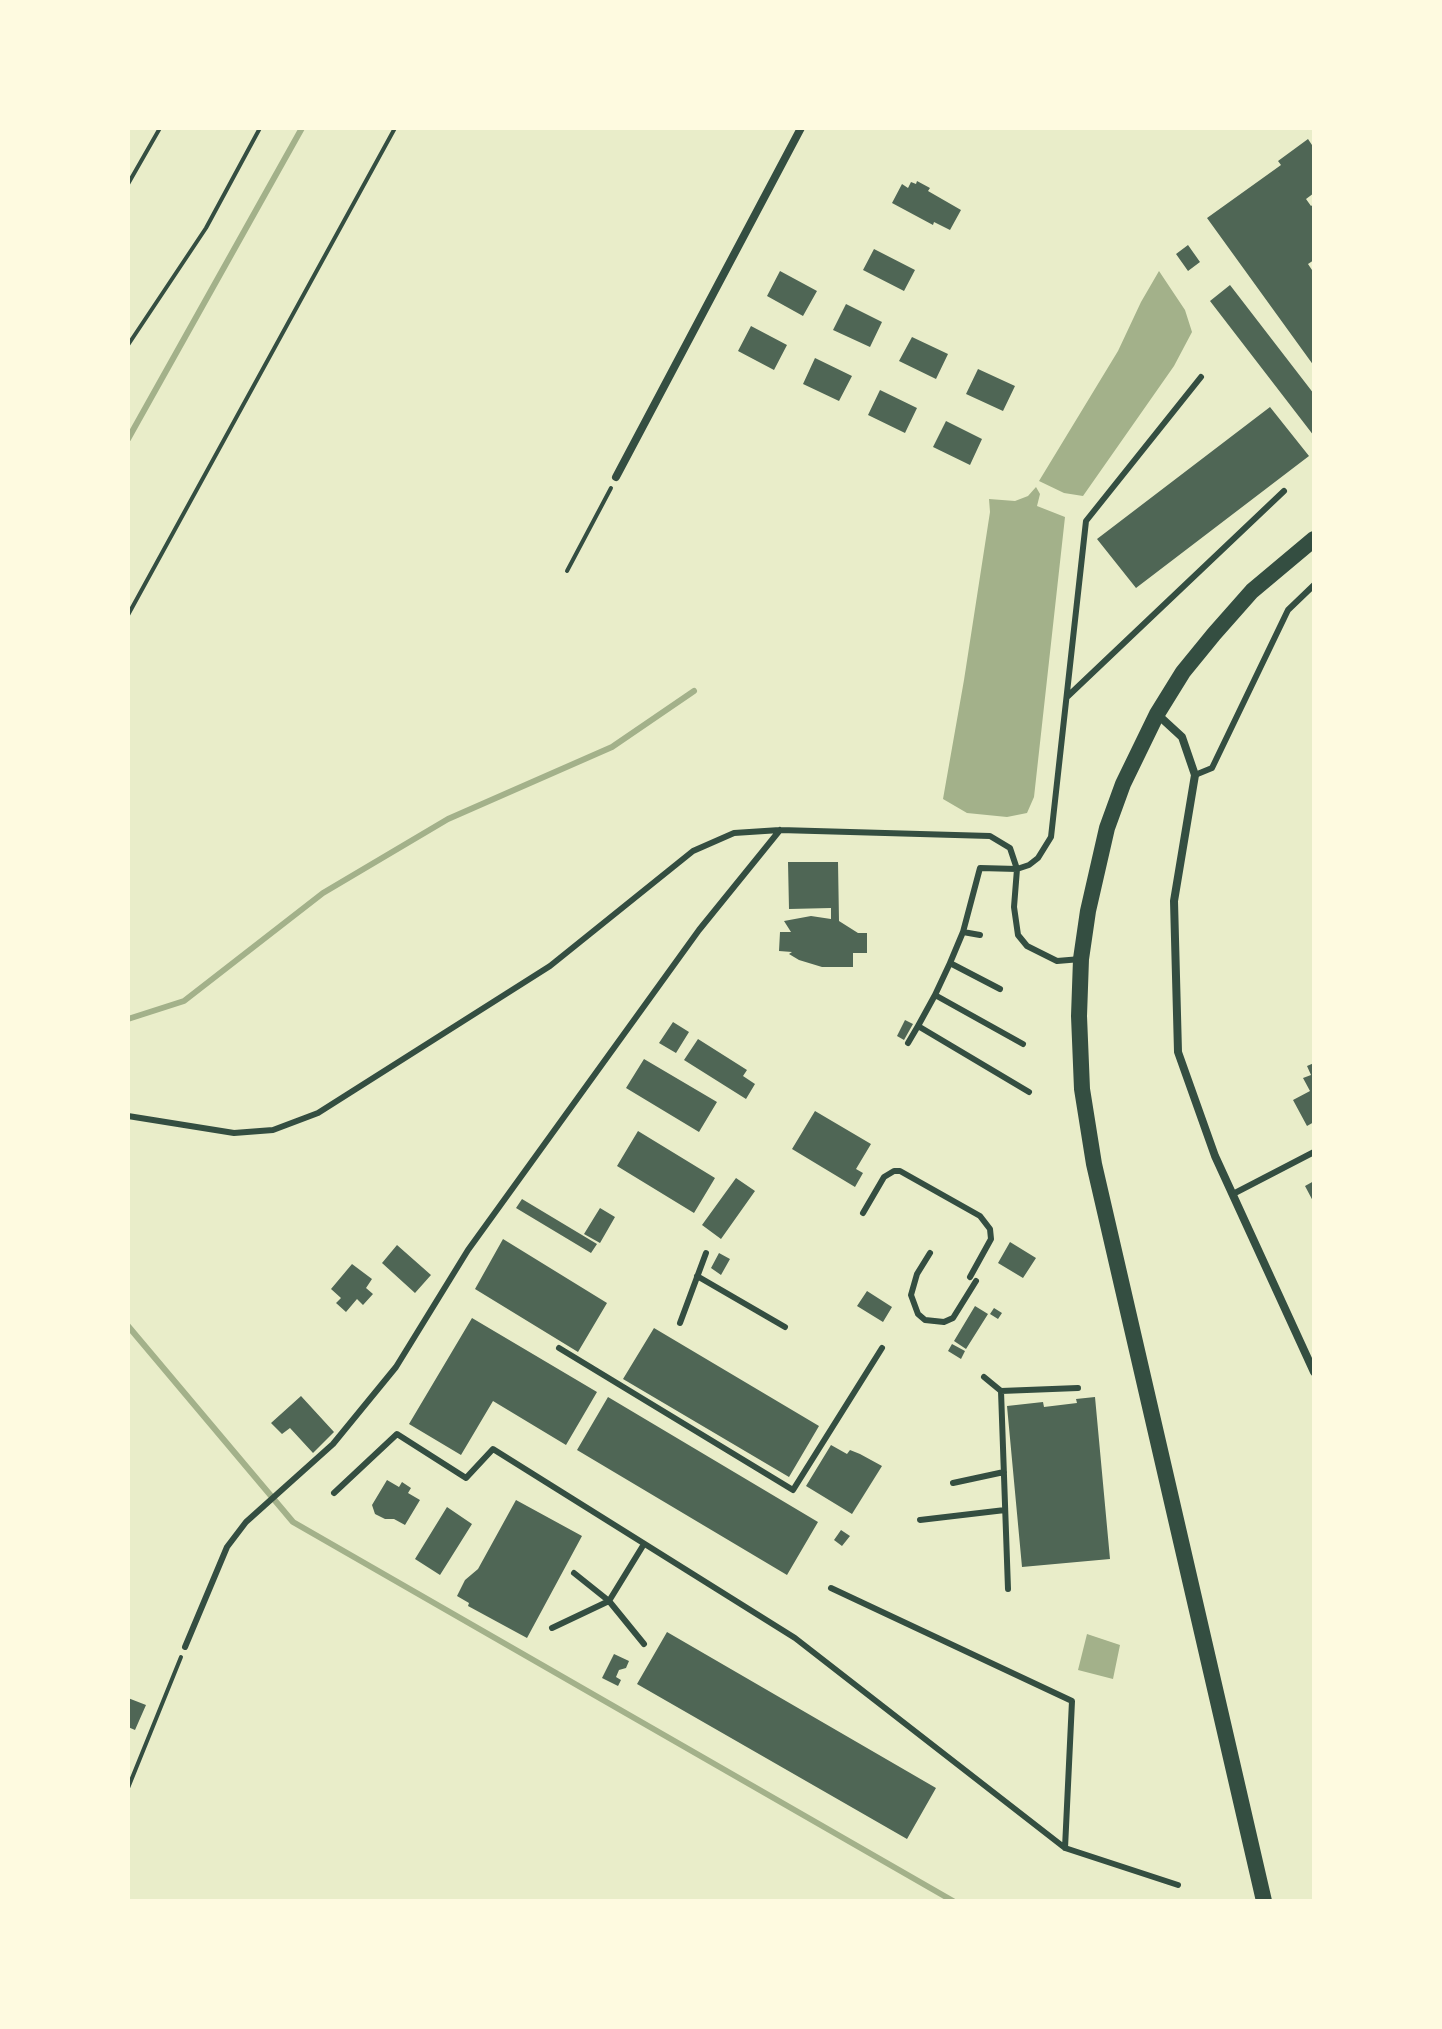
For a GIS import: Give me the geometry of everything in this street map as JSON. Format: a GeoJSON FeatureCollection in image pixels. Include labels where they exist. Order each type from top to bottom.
{"type":"FeatureCollection","features":[{"type":"Feature","properties":{"kind":"main road"},"geometry":{"type":"LineString","coordinates":[[1264,1901],[1090,1139],[1080,1049],[1081,959],[1088,911],[1107,828],[1123,784],[1157,714],[1183,672],[1223,623],[1252,591],[1314,539]]}},
{"type":"Feature","properties":{"kind":"street"},"geometry":{"type":"LineString","coordinates":[[616,477],[801,128]]}},
{"type":"Feature","properties":{"kind":"street"},"geometry":{"type":"LineString","coordinates":[[1157,714],[1182,737],[1195,775],[1174,901],[1178,1052],[1215,1156],[1314,1372]]}},
{"type":"Feature","properties":{"kind":"lane"},"geometry":{"type":"LineString","coordinates":[[908,1043],[935,995],[963,932],[980,868],[1017,869],[1029,865],[1038,858],[1051,837],[1086,521],[1201,377]]}},
{"type":"Feature","properties":{"kind":"lane"},"geometry":{"type":"LineString","coordinates":[[1067,697],[1284,491]]}},
{"type":"Feature","properties":{"kind":"lane"},"geometry":{"type":"LineString","coordinates":[[1195,775],[1212,768],[1288,610],[1314,585]]}},
{"type":"Feature","properties":{"kind":"lane"},"geometry":{"type":"LineString","coordinates":[[185,1647],[227,1547],[246,1522],[333,1444],[396,1367],[468,1250],[699,930],[780,830]]}},
{"type":"Feature","properties":{"kind":"lane"},"geometry":{"type":"LineString","coordinates":[[128,1116],[234,1133],[273,1130],[318,1113],[550,966],[693,851],[734,833],[780,830],[990,836],[1010,848],[1017,869],[1014,907],[1018,935],[1027,946],[1057,961],[1081,959]]}},
{"type":"Feature","properties":{"kind":"lane"},"geometry":{"type":"LineString","coordinates":[[963,932],[980,935]]}},
{"type":"Feature","properties":{"kind":"lane"},"geometry":{"type":"LineString","coordinates":[[950,963],[1000,989]]}},
{"type":"Feature","properties":{"kind":"lane"},"geometry":{"type":"LineString","coordinates":[[935,995],[1023,1044]]}},
{"type":"Feature","properties":{"kind":"lane"},"geometry":{"type":"LineString","coordinates":[[918,1026],[1029,1092]]}},
{"type":"Feature","properties":{"kind":"lane"},"geometry":{"type":"LineString","coordinates":[[1233,1194],[1314,1152]]}},
{"type":"Feature","properties":{"kind":"lane"},"geometry":{"type":"LineString","coordinates":[[863,1213],[884,1177],[900,1171],[980,1216],[990,1229],[991,1239],[973,1279],[953,1318],[944,1322],[925,1320],[918,1314],[911,1295],[917,1274],[930,1253]]}},
{"type":"Feature","properties":{"kind":"lane"},"geometry":{"type":"LineString","coordinates":[[680,1323],[706,1253]]}},
{"type":"Feature","properties":{"kind":"lane"},"geometry":{"type":"LineString","coordinates":[[697,1276],[785,1327]]}},
{"type":"Feature","properties":{"kind":"lane"},"geometry":{"type":"LineString","coordinates":[[559,1348],[793,1490],[882,1348]]}},
{"type":"Feature","properties":{"kind":"lane"},"geometry":{"type":"LineString","coordinates":[[984,1377],[1001,1391],[1078,1388]]}},
{"type":"Feature","properties":{"kind":"lane"},"geometry":{"type":"LineString","coordinates":[[1001,1391],[1008,1589]]}},
{"type":"Feature","properties":{"kind":"lane"},"geometry":{"type":"LineString","coordinates":[[334,1493],[397,1434],[466,1478],[493,1449],[795,1638],[1065,1848],[1178,1885]]}},
{"type":"Feature","properties":{"kind":"lane"},"geometry":{"type":"LineString","coordinates":[[953,1483],[1004,1472]]}},
{"type":"Feature","properties":{"kind":"lane"},"geometry":{"type":"LineString","coordinates":[[920,1520],[1005,1510]]}},
{"type":"Feature","properties":{"kind":"lane"},"geometry":{"type":"LineString","coordinates":[[552,1628],[609,1601],[644,1544]]}},
{"type":"Feature","properties":{"kind":"lane"},"geometry":{"type":"LineString","coordinates":[[574,1573],[609,1601],[644,1644]]}},
{"type":"Feature","properties":{"kind":"lane"},"geometry":{"type":"LineString","coordinates":[[831,1588],[1072,1701],[1065,1848]]}},
{"type":"Feature","properties":{"kind":"path"},"geometry":{"type":"LineString","coordinates":[[128,184],[160,128]]}},
{"type":"Feature","properties":{"kind":"path"},"geometry":{"type":"LineString","coordinates":[[128,345],[206,228],[260,128]]}},
{"type":"Feature","properties":{"kind":"path"},"geometry":{"type":"LineString","coordinates":[[128,615],[395,128]]}},
{"type":"Feature","properties":{"kind":"path"},"geometry":{"type":"LineString","coordinates":[[567,571],[616,477]]}},
{"type":"Feature","properties":{"kind":"path"},"geometry":{"type":"LineString","coordinates":[[128,1788],[185,1647]]}},
{"type":"Feature","properties":{"kind":"shaded area"},"geometry":{"type":"Polygon","coordinates":[[[1159,271],[1185,310],[1192,332],[1174,366],[1083,496],[1064,493],[1039,481],[1118,351],[1159,271]]]}},
{"type":"Feature","properties":{"kind":"shaded area"},"geometry":{"type":"Polygon","coordinates":[[[1036,487],[1040,494],[1037,506],[1065,517],[1034,797],[1027,813],[1007,817],[967,813],[943,799],[990,512],[989,499],[1015,501],[1028,496],[1036,487]]]}},
{"type":"Feature","properties":{"kind":"shaded area"},"geometry":{"type":"Polygon","coordinates":[[[1087,1634],[1120,1645],[1113,1679],[1078,1670],[1087,1634]]]}},
{"type":"Feature","properties":{"kind":"building"},"geometry":{"type":"Polygon","coordinates":[[[1308,139],[1314,148],[1314,193],[1306,199],[1311,206],[1314,204],[1314,260],[1308,264],[1314,273],[1314,366],[1207,218],[1281,165],[1278,161],[1308,139]]]}},
{"type":"Feature","properties":{"kind":"building"},"geometry":{"type":"Polygon","coordinates":[[[917,181],[961,210],[950,230],[934,222],[933,225],[892,203],[902,184],[908,188],[911,182],[916,184],[917,181]]]}},
{"type":"Feature","properties":{"kind":"building"},"geometry":{"type":"Polygon","coordinates":[[[1188,245],[1200,262],[1188,271],[1176,254],[1188,245]]]}},
{"type":"Feature","properties":{"kind":"building"},"geometry":{"type":"Polygon","coordinates":[[[874,249],[915,270],[904,291],[863,270],[874,249]]]}},
{"type":"Feature","properties":{"kind":"building"},"geometry":{"type":"Polygon","coordinates":[[[780,271],[817,291],[803,316],[767,296],[780,271]]]}},
{"type":"Feature","properties":{"kind":"building"},"geometry":{"type":"Polygon","coordinates":[[[1230,285],[1314,394],[1314,436],[1210,301],[1230,285]]]}},
{"type":"Feature","properties":{"kind":"building"},"geometry":{"type":"Polygon","coordinates":[[[846,304],[882,322],[870,347],[833,330],[846,304]]]}},
{"type":"Feature","properties":{"kind":"building"},"geometry":{"type":"Polygon","coordinates":[[[751,326],[787,345],[774,370],[738,351],[751,326]]]}},
{"type":"Feature","properties":{"kind":"building"},"geometry":{"type":"Polygon","coordinates":[[[912,337],[948,354],[936,379],[899,361],[912,337]]]}},
{"type":"Feature","properties":{"kind":"building"},"geometry":{"type":"Polygon","coordinates":[[[815,358],[852,376],[839,401],[803,384],[815,358]]]}},
{"type":"Feature","properties":{"kind":"building"},"geometry":{"type":"Polygon","coordinates":[[[978,369],[1015,386],[1003,411],[966,394],[978,369]]]}},
{"type":"Feature","properties":{"kind":"building"},"geometry":{"type":"Polygon","coordinates":[[[880,390],[917,408],[905,433],[868,415],[880,390]]]}},
{"type":"Feature","properties":{"kind":"building"},"geometry":{"type":"Polygon","coordinates":[[[1270,407],[1309,456],[1136,588],[1097,539],[1270,407]]]}},
{"type":"Feature","properties":{"kind":"building"},"geometry":{"type":"Polygon","coordinates":[[[946,421],[982,439],[970,465],[933,447],[946,421]]]}},
{"type":"Feature","properties":{"kind":"building"},"geometry":{"type":"Polygon","coordinates":[[[788,862],[838,862],[839,921],[858,933],[867,933],[867,953],[853,953],[853,967],[822,967],[799,960],[789,954],[792,952],[779,951],[780,932],[791,932],[784,921],[811,916],[831,919],[831,908],[789,909],[788,862]]]}},
{"type":"Feature","properties":{"kind":"building"},"geometry":{"type":"Polygon","coordinates":[[[905,1020],[913,1024],[904,1040],[897,1036],[905,1020]]]}},
{"type":"Feature","properties":{"kind":"building"},"geometry":{"type":"Polygon","coordinates":[[[673,1022],[689,1032],[676,1053],[659,1043],[673,1022]]]}},
{"type":"Feature","properties":{"kind":"building"},"geometry":{"type":"Polygon","coordinates":[[[698,1039],[747,1070],[743,1076],[755,1084],[746,1099],[684,1060],[698,1039]]]}},
{"type":"Feature","properties":{"kind":"building"},"geometry":{"type":"Polygon","coordinates":[[[644,1059],[717,1102],[699,1132],[626,1088],[644,1059]]]}},
{"type":"Feature","properties":{"kind":"building"},"geometry":{"type":"Polygon","coordinates":[[[1314,1063],[1314,1122],[1307,1126],[1293,1100],[1310,1091],[1303,1078],[1311,1075],[1307,1066],[1314,1063]]]}},
{"type":"Feature","properties":{"kind":"building"},"geometry":{"type":"Polygon","coordinates":[[[815,1111],[871,1144],[856,1169],[863,1173],[855,1187],[792,1149],[815,1111]]]}},
{"type":"Feature","properties":{"kind":"building"},"geometry":{"type":"Polygon","coordinates":[[[638,1131],[715,1178],[694,1213],[617,1166],[638,1131]]]}},
{"type":"Feature","properties":{"kind":"building"},"geometry":{"type":"Polygon","coordinates":[[[736,1178],[755,1191],[721,1239],[702,1225],[736,1178]]]}},
{"type":"Feature","properties":{"kind":"building"},"geometry":{"type":"Polygon","coordinates":[[[1314,1181],[1314,1203],[1305,1186],[1314,1181]]]}},
{"type":"Feature","properties":{"kind":"building"},"geometry":{"type":"Polygon","coordinates":[[[522,1199],[597,1244],[591,1253],[516,1208],[522,1199]]]}},
{"type":"Feature","properties":{"kind":"building"},"geometry":{"type":"Polygon","coordinates":[[[600,1208],[615,1217],[600,1243],[584,1234],[600,1208]]]}},
{"type":"Feature","properties":{"kind":"building"},"geometry":{"type":"Polygon","coordinates":[[[503,1239],[607,1303],[578,1352],[475,1289],[503,1239]]]}},
{"type":"Feature","properties":{"kind":"building"},"geometry":{"type":"Polygon","coordinates":[[[1010,1242],[1036,1258],[1023,1278],[998,1263],[1010,1242]]]}},
{"type":"Feature","properties":{"kind":"building"},"geometry":{"type":"Polygon","coordinates":[[[397,1245],[431,1275],[415,1293],[382,1263],[397,1245]]]}},
{"type":"Feature","properties":{"kind":"building"},"geometry":{"type":"Polygon","coordinates":[[[719,1253],[730,1259],[721,1275],[711,1268],[719,1253]]]}},
{"type":"Feature","properties":{"kind":"building"},"geometry":{"type":"Polygon","coordinates":[[[352,1264],[372,1279],[366,1288],[373,1294],[363,1305],[357,1299],[346,1312],[336,1303],[341,1298],[331,1289],[352,1264]]]}},
{"type":"Feature","properties":{"kind":"building"},"geometry":{"type":"Polygon","coordinates":[[[867,1291],[892,1307],[883,1322],[857,1306],[867,1291]]]}},
{"type":"Feature","properties":{"kind":"building"},"geometry":{"type":"Polygon","coordinates":[[[975,1306],[988,1314],[966,1349],[954,1341],[975,1306]]]}},
{"type":"Feature","properties":{"kind":"building"},"geometry":{"type":"Polygon","coordinates":[[[994,1308],[1002,1313],[998,1319],[990,1314],[994,1308]]]}},
{"type":"Feature","properties":{"kind":"building"},"geometry":{"type":"Polygon","coordinates":[[[472,1318],[597,1392],[566,1445],[493,1401],[461,1455],[409,1424],[472,1318]]]}},
{"type":"Feature","properties":{"kind":"building"},"geometry":{"type":"Polygon","coordinates":[[[654,1328],[819,1426],[789,1477],[623,1379],[654,1328]]]}},
{"type":"Feature","properties":{"kind":"building"},"geometry":{"type":"Polygon","coordinates":[[[952,1344],[965,1351],[961,1359],[948,1351],[952,1344]]]}},
{"type":"Feature","properties":{"kind":"building"},"geometry":{"type":"Polygon","coordinates":[[[301,1396],[334,1432],[313,1453],[290,1428],[282,1434],[271,1423],[301,1396]]]}},
{"type":"Feature","properties":{"kind":"building"},"geometry":{"type":"Polygon","coordinates":[[[608,1397],[818,1522],[787,1575],[577,1450],[608,1397]]]}},
{"type":"Feature","properties":{"kind":"building"},"geometry":{"type":"Polygon","coordinates":[[[1095,1397],[1110,1559],[1022,1567],[1007,1406],[1043,1402],[1044,1407],[1077,1403],[1076,1399],[1095,1397]]]}},
{"type":"Feature","properties":{"kind":"building"},"geometry":{"type":"Polygon","coordinates":[[[831,1445],[847,1454],[850,1450],[860,1454],[882,1466],[852,1514],[806,1486],[831,1445]]]}},
{"type":"Feature","properties":{"kind":"building"},"geometry":{"type":"Polygon","coordinates":[[[387,1480],[399,1487],[402,1482],[411,1488],[408,1493],[420,1500],[405,1525],[375,1514],[372,1505],[387,1480]]]}},
{"type":"Feature","properties":{"kind":"building"},"geometry":{"type":"Polygon","coordinates":[[[516,1500],[582,1536],[527,1638],[468,1606],[469,1603],[457,1596],[465,1580],[478,1569],[516,1500]]]}},
{"type":"Feature","properties":{"kind":"building"},"geometry":{"type":"Polygon","coordinates":[[[447,1507],[472,1524],[440,1575],[415,1559],[447,1507]]]}},
{"type":"Feature","properties":{"kind":"building"},"geometry":{"type":"Polygon","coordinates":[[[841,1530],[850,1536],[842,1546],[834,1540],[841,1530]]]}},
{"type":"Feature","properties":{"kind":"building"},"geometry":{"type":"Polygon","coordinates":[[[667,1632],[936,1788],[907,1839],[637,1684],[667,1632]]]}},
{"type":"Feature","properties":{"kind":"building"},"geometry":{"type":"Polygon","coordinates":[[[614,1654],[629,1661],[626,1668],[619,1670],[616,1677],[621,1680],[618,1686],[602,1678],[614,1654]]]}},
{"type":"Feature","properties":{"kind":"building"},"geometry":{"type":"Polygon","coordinates":[[[128,1698],[146,1705],[135,1730],[128,1727],[128,1698]]]}},
{"type":"Feature","properties":{"kind":"waterway"},"geometry":{"type":"LineString","coordinates":[[128,439],[302,128]]}},
{"type":"Feature","properties":{"kind":"waterway"},"geometry":{"type":"LineString","coordinates":[[128,1019],[184,1001],[323,893],[448,819],[612,747],[694,691]]}},
{"type":"Feature","properties":{"kind":"waterway"},"geometry":{"type":"LineString","coordinates":[[128,1326],[293,1522],[953,1901]]}}]}
